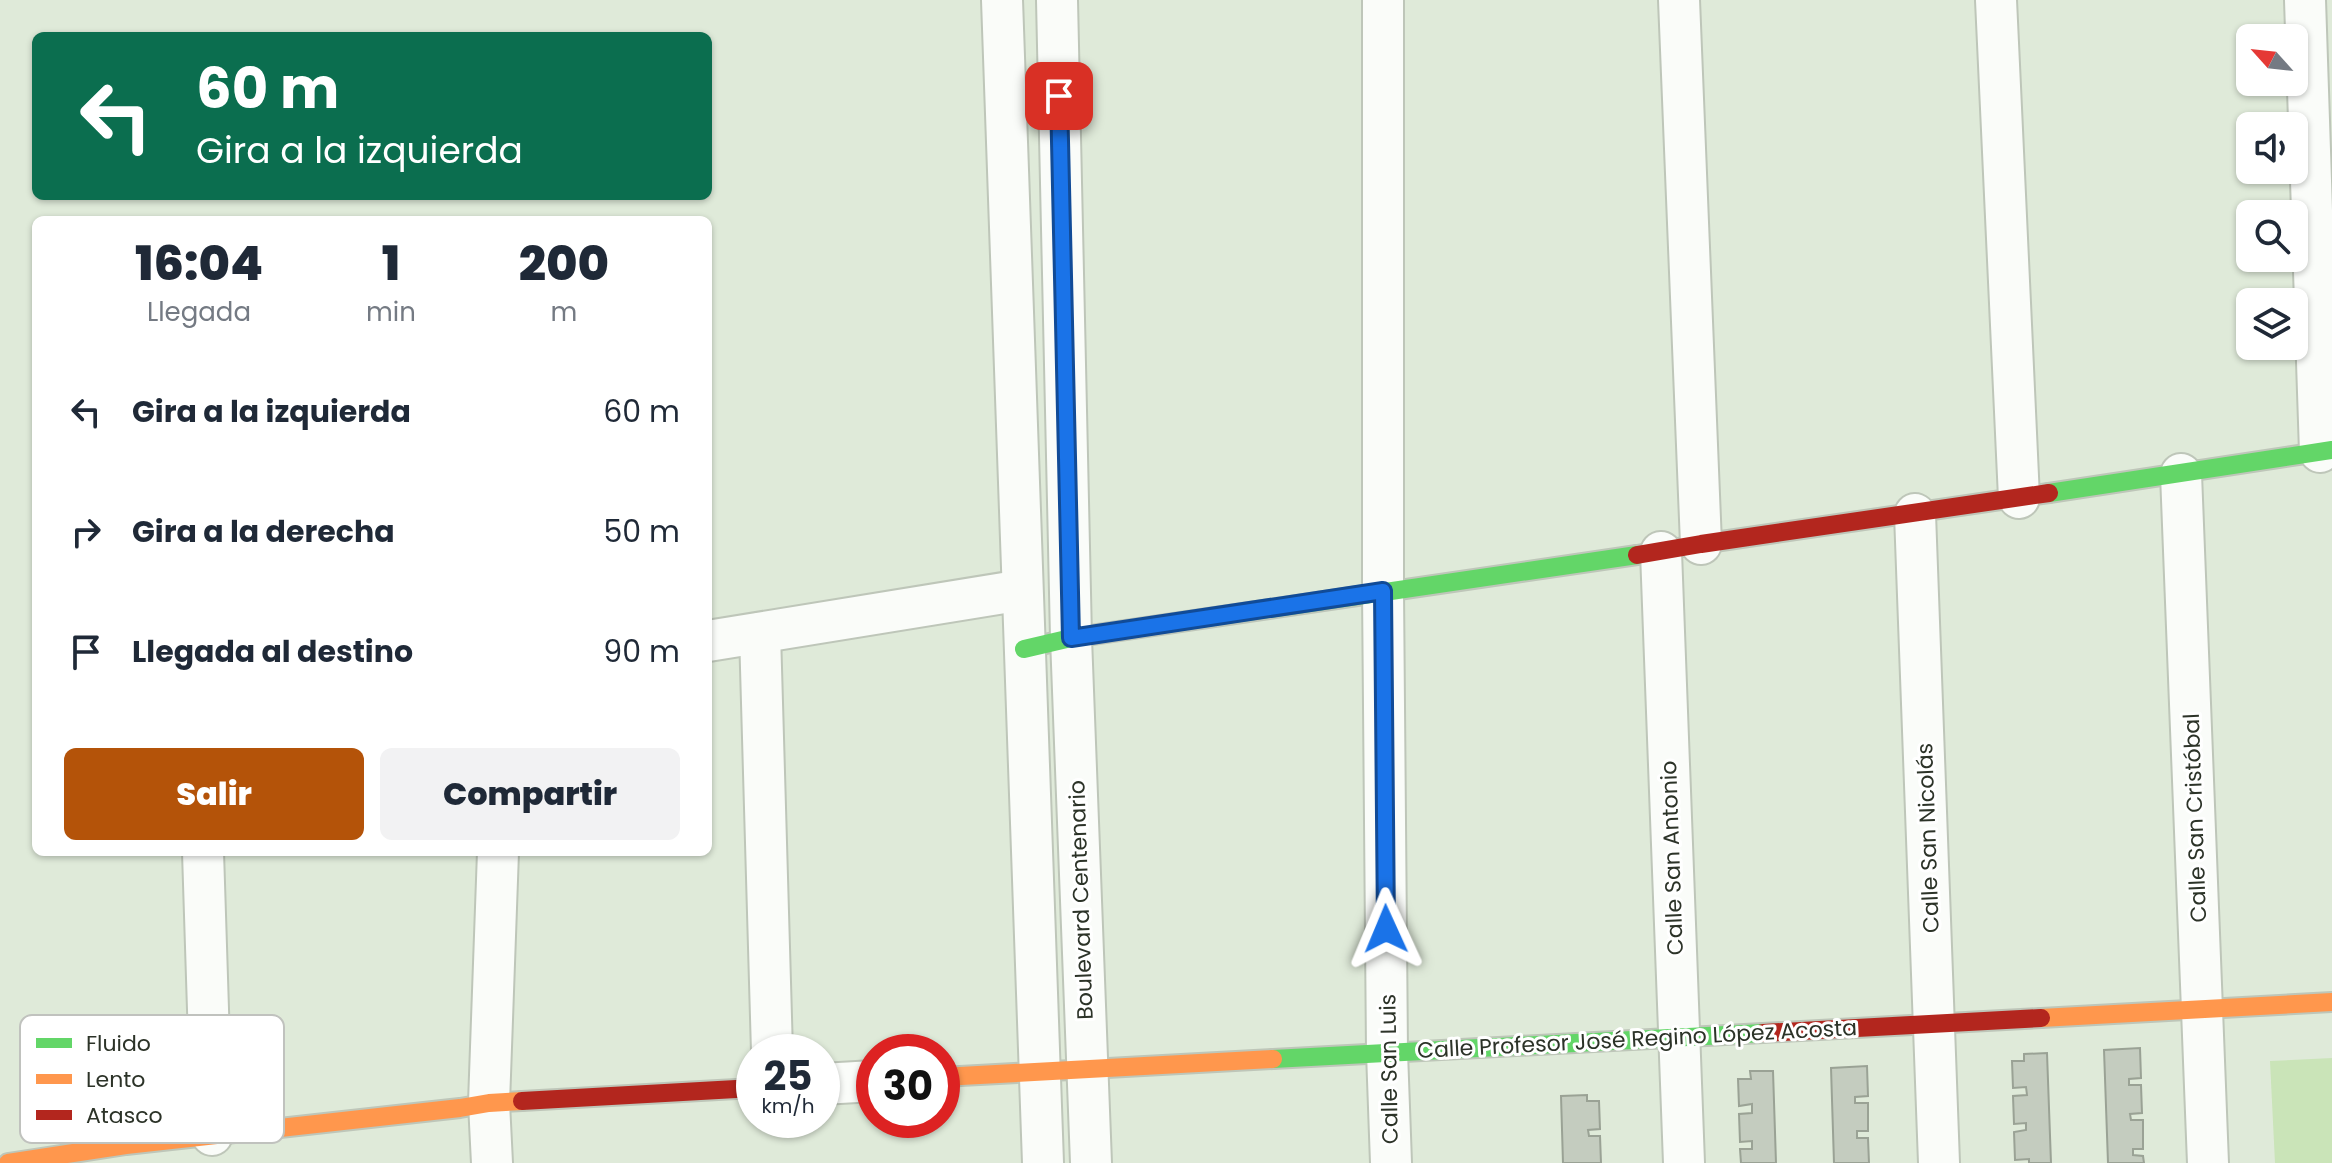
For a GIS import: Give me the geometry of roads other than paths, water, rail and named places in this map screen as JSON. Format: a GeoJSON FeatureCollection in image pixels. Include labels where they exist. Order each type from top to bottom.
{"type":"FeatureCollection","features":[{"type":"Feature","properties":{"kind":"street"},"geometry":{"type":"LineString","coordinates":[[1002,0],[1043,1163]]}},
{"type":"Feature","properties":{"kind":"street","name":"Boulevard Centenario"},"geometry":{"type":"LineString","coordinates":[[1057,0],[1071,638],[1091,1163]]}},
{"type":"Feature","properties":{"kind":"street","name":"Calle San Luis"},"geometry":{"type":"LineString","coordinates":[[1383,0],[1383,591],[1387,1052],[1391,1163]]}},
{"type":"Feature","properties":{"kind":"street"},"geometry":{"type":"LineString","coordinates":[[1679,0],[1701,544]]}},
{"type":"Feature","properties":{"kind":"street"},"geometry":{"type":"LineString","coordinates":[[1996,0],[2019,498]]}},
{"type":"Feature","properties":{"kind":"street"},"geometry":{"type":"LineString","coordinates":[[1024,649],[1071,638],[2326,451],[2305,0]]}},
{"type":"Feature","properties":{"kind":"street","name":"Calle San Cristóbal"},"geometry":{"type":"LineString","coordinates":[[2181,474],[2208,1163]]}},
{"type":"Feature","properties":{"kind":"street","name":"Calle San Nicolás"},"geometry":{"type":"LineString","coordinates":[[1915,514],[1939,1163]]}},
{"type":"Feature","properties":{"kind":"street","name":"Calle San Antonio"},"geometry":{"type":"LineString","coordinates":[[1661,552],[1684,1163]]}},
{"type":"Feature","properties":{"kind":"street"},"geometry":{"type":"LineString","coordinates":[[712,640],[1022,590]]}},
{"type":"Feature","properties":{"kind":"street"},"geometry":{"type":"LineString","coordinates":[[760,633],[771,1034]]}},
{"type":"Feature","properties":{"kind":"street"},"geometry":{"type":"LineString","coordinates":[[203,856],[208,1015]]}},
{"type":"Feature","properties":{"kind":"street"},"geometry":{"type":"LineString","coordinates":[[492,1163],[489,1103],[498,856]]}},
{"type":"Feature","properties":{"kind":"street","name":"Calle Profesor José Regino López Acosta"},"geometry":{"type":"LineString","coordinates":[[960,1076],[2332,1002]]}},
{"type":"Feature","properties":{"kind":"street"},"geometry":{"type":"LineString","coordinates":[[284,1127],[489,1103],[736,1089]]}},
{"type":"Feature","properties":{"kind":"street"},"geometry":{"type":"LineString","coordinates":[[8,1163],[143,1143]]}}]}
